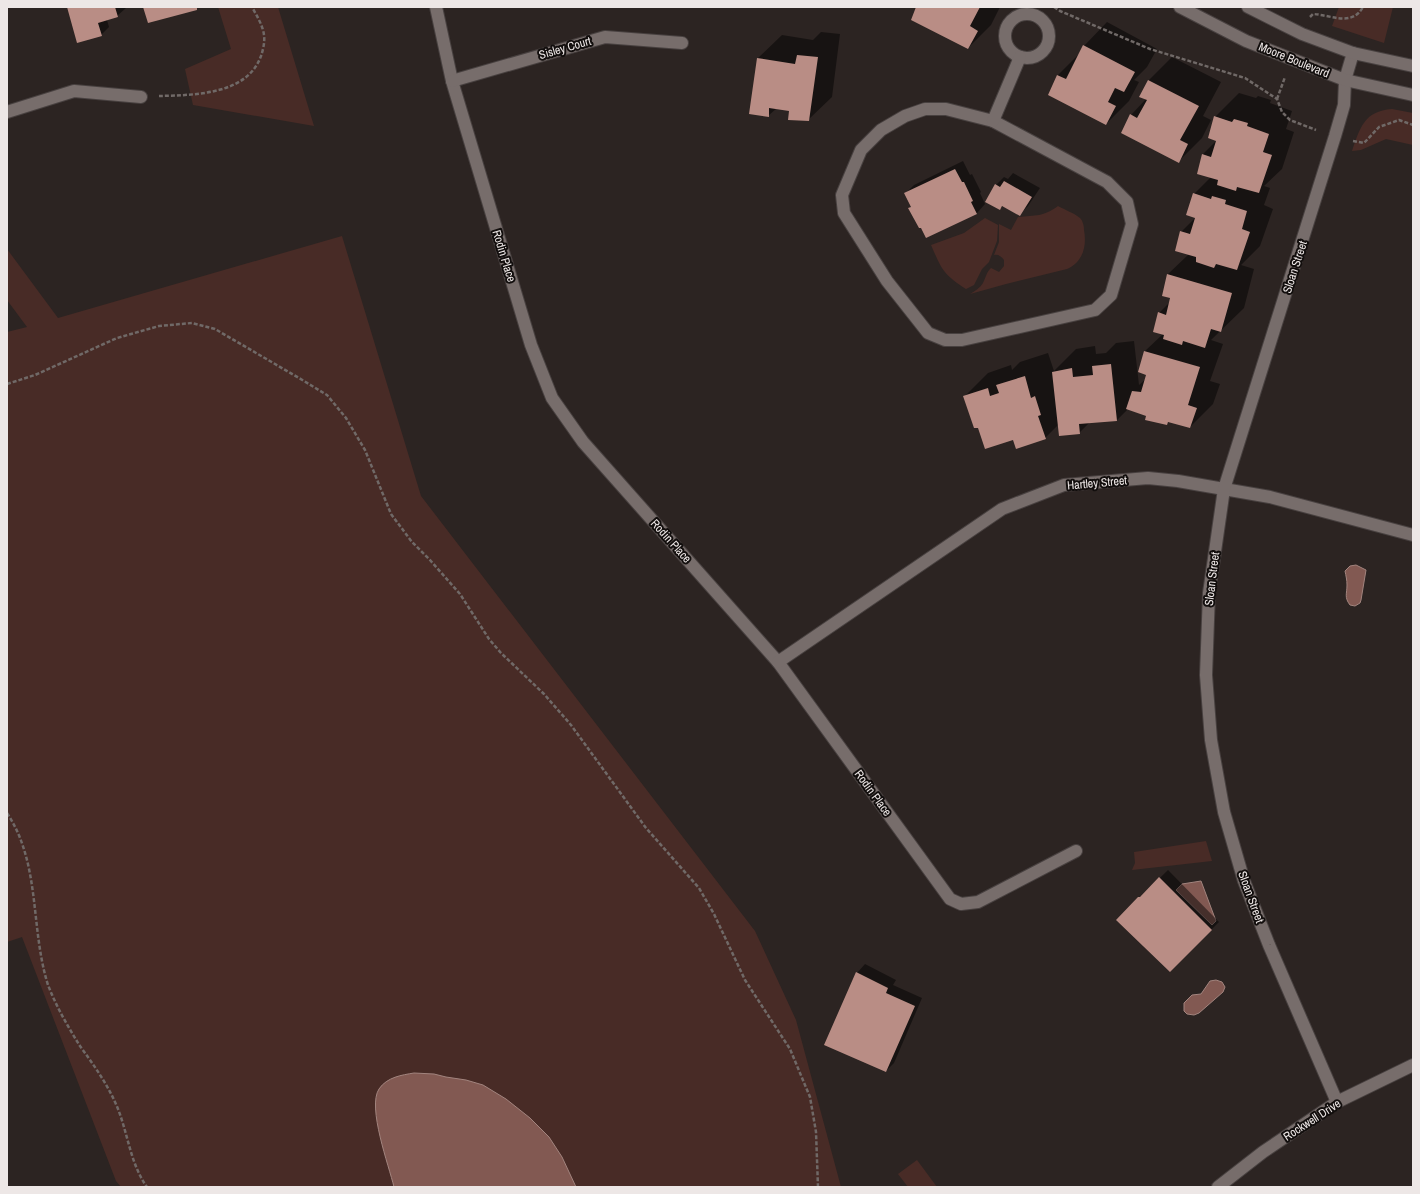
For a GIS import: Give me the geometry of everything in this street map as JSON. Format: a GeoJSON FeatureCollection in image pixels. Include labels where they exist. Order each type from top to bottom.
{"type":"FeatureCollection","features":[{"type":"Feature","properties":{"kind":"street","name":"Rodin Place"},"geometry":{"type":"LineString","coordinates":[[436,7],[452,81],[531,345],[552,398],[583,442],[778,662],[950,899],[961,904],[978,902],[1076,851]]}},
{"type":"Feature","properties":{"kind":"street","name":"Moore Boulevard"},"geometry":{"type":"LineString","coordinates":[[1180,7],[1246,41],[1345,80],[1413,95]]}},
{"type":"Feature","properties":{"kind":"street"},"geometry":{"type":"LineString","coordinates":[[1248,7],[1302,34],[1353,53],[1413,66]]}},
{"type":"Feature","properties":{"kind":"street"},"geometry":{"type":"LineString","coordinates":[[1040,12],[1049,34],[1046,47],[1041,53],[1035,56],[1028,58],[1020,57],[1009,48],[1006,41],[1005,34],[1008,26],[1012,20],[1018,16],[1025,14],[1032,15],[1040,12]]}},
{"type":"Feature","properties":{"kind":"street","name":"Sisley Court"},"geometry":{"type":"LineString","coordinates":[[452,81],[605,37],[682,43]]}},
{"type":"Feature","properties":{"kind":"street","name":"Sloan Street"},"geometry":{"type":"LineString","coordinates":[[1337,1102],[1269,945],[1244,881],[1224,812],[1211,740],[1206,675],[1209,593],[1224,489],[1335,136],[1344,105],[1345,80],[1353,53]]}},
{"type":"Feature","properties":{"kind":"street"},"geometry":{"type":"LineString","coordinates":[[993,121],[1020,57]]}},
{"type":"Feature","properties":{"kind":"street"},"geometry":{"type":"LineString","coordinates":[[7,112],[74,92],[141,97]]}},
{"type":"Feature","properties":{"kind":"street"},"geometry":{"type":"LineString","coordinates":[[925,109],[946,109],[993,121],[1107,182],[1127,202],[1132,224],[1111,295],[1095,310],[962,340],[945,340],[928,333],[887,281],[844,213],[842,195],[861,150],[881,130],[905,116],[925,109]]}},
{"type":"Feature","properties":{"kind":"street","name":"Hartley Street"},"geometry":{"type":"LineString","coordinates":[[778,662],[1002,509],[1064,485],[1148,478],[1178,481],[1270,497],[1413,535]]}},
{"type":"Feature","properties":{"kind":"street","name":"Rockwell Drive"},"geometry":{"type":"LineString","coordinates":[[1218,1187],[1263,1152],[1337,1102],[1413,1065]]}},
{"type":"Feature","properties":{"kind":"path"},"geometry":{"type":"LineString","coordinates":[[141,97],[198,95],[234,85],[245,79],[255,70],[264,48],[264,35],[252,7]]}},
{"type":"Feature","properties":{"kind":"path"},"geometry":{"type":"LineString","coordinates":[[1054,7],[1060,11],[1150,49],[1244,78],[1277,99],[1282,112],[1290,120],[1312,128]]}},
{"type":"Feature","properties":{"kind":"path"},"geometry":{"type":"LineString","coordinates":[[1309,18],[1313,14],[1325,15],[1336,19],[1352,18],[1358,14],[1363,7]]}},
{"type":"Feature","properties":{"kind":"path"},"geometry":{"type":"LineString","coordinates":[[1277,99],[1285,76]]}},
{"type":"Feature","properties":{"kind":"path"},"geometry":{"type":"LineString","coordinates":[[1354,142],[1364,143],[1379,127],[1399,120],[1413,125]]}},
{"type":"Feature","properties":{"kind":"path"},"geometry":{"type":"LineString","coordinates":[[7,384],[35,375],[117,338],[158,326],[192,323],[215,329],[327,396],[346,418],[365,450],[391,514],[412,542],[460,594],[489,639],[501,653],[544,694],[571,725],[646,828],[699,888],[714,914],[745,980],[790,1049],[810,1097],[816,1132],[818,1187]]}},
{"type":"Feature","properties":{"kind":"path"},"geometry":{"type":"LineString","coordinates":[[7,813],[21,839],[30,872],[42,956],[48,984],[60,1014],[105,1083],[116,1103],[139,1176],[147,1187]]}},
{"type":"Feature","properties":{"kind":"shaded area"},"geometry":{"type":"Polygon","coordinates":[[[218,7],[278,7],[314,126],[193,105],[185,69],[231,49],[218,7]]]}},
{"type":"Feature","properties":{"kind":"shaded area"},"geometry":{"type":"Polygon","coordinates":[[[1339,7],[1393,7],[1384,43],[1332,26],[1339,7]]]}},
{"type":"Feature","properties":{"kind":"shaded area"},"geometry":{"type":"Polygon","coordinates":[[[1392,109],[1413,113],[1413,145],[1386,139],[1361,150],[1352,151],[1364,122],[1375,113],[1392,109]]]}},
{"type":"Feature","properties":{"kind":"shaded area"},"geometry":{"type":"Polygon","coordinates":[[[1058,206],[1078,216],[1083,224],[1085,242],[1083,253],[1077,262],[1067,269],[970,294],[982,285],[991,268],[999,272],[1004,266],[1004,260],[1001,256],[994,255],[999,242],[999,224],[1011,230],[1018,217],[1043,214],[1058,206]]]}},
{"type":"Feature","properties":{"kind":"shaded area"},"geometry":{"type":"Polygon","coordinates":[[[985,218],[998,225],[997,241],[989,262],[982,269],[974,285],[966,289],[944,271],[931,245],[964,233],[985,218]]]}},
{"type":"Feature","properties":{"kind":"shaded area"},"geometry":{"type":"Polygon","coordinates":[[[342,236],[421,496],[755,931],[796,1020],[841,1187],[121,1187],[116,1181],[22,937],[7,942],[7,332],[27,327],[7,300],[7,249],[58,318],[342,236]]]}},
{"type":"Feature","properties":{"kind":"shaded area"},"geometry":{"type":"Polygon","coordinates":[[[1356,565],[1366,570],[1361,600],[1360,603],[1355,606],[1350,605],[1347,600],[1345,571],[1350,566],[1356,565]]]}},
{"type":"Feature","properties":{"kind":"shaded area"},"geometry":{"type":"Polygon","coordinates":[[[1206,841],[1212,861],[1132,870],[1135,863],[1134,852],[1206,841]]]}},
{"type":"Feature","properties":{"kind":"shaded area"},"geometry":{"type":"Polygon","coordinates":[[[1201,881],[1216,921],[1212,925],[1176,890],[1182,884],[1201,881]]]}},
{"type":"Feature","properties":{"kind":"shaded area"},"geometry":{"type":"Polygon","coordinates":[[[1216,980],[1222,982],[1225,987],[1223,992],[1199,1013],[1194,1015],[1187,1014],[1184,1011],[1184,1003],[1192,995],[1201,994],[1210,981],[1216,980]]]}},
{"type":"Feature","properties":{"kind":"shaded area"},"geometry":{"type":"Polygon","coordinates":[[[414,1073],[434,1074],[466,1080],[483,1085],[506,1099],[530,1118],[549,1137],[562,1157],[576,1187],[394,1187],[380,1137],[377,1122],[376,1098],[379,1089],[390,1079],[414,1073]]]}},
{"type":"Feature","properties":{"kind":"shaded area"},"geometry":{"type":"Polygon","coordinates":[[[917,1160],[937,1187],[908,1187],[898,1174],[917,1160]]]}},
{"type":"Feature","properties":{"kind":"building"},"geometry":{"type":"Polygon","coordinates":[[[67,7],[115,7],[118,17],[98,23],[102,36],[77,43],[67,7]]]}},
{"type":"Feature","properties":{"kind":"building"},"geometry":{"type":"Polygon","coordinates":[[[143,7],[197,7],[197,10],[148,23],[143,7]]]}},
{"type":"Feature","properties":{"kind":"building"},"geometry":{"type":"Polygon","coordinates":[[[916,7],[980,7],[970,26],[978,31],[968,49],[911,20],[916,7]]]}},
{"type":"Feature","properties":{"kind":"building"},"geometry":{"type":"Polygon","coordinates":[[[1083,45],[1135,72],[1124,92],[1115,88],[1108,102],[1116,106],[1106,125],[1048,95],[1057,75],[1066,79],[1083,45]]]}},
{"type":"Feature","properties":{"kind":"building"},"geometry":{"type":"Polygon","coordinates":[[[797,55],[818,57],[809,121],[788,120],[789,111],[769,108],[769,117],[749,114],[757,58],[795,64],[797,55]]]}},
{"type":"Feature","properties":{"kind":"building"},"geometry":{"type":"Polygon","coordinates":[[[1148,80],[1199,106],[1180,140],[1188,144],[1179,163],[1121,133],[1130,114],[1137,118],[1147,100],[1139,97],[1148,80]]]}},
{"type":"Feature","properties":{"kind":"building"},"geometry":{"type":"Polygon","coordinates":[[[1214,116],[1232,122],[1234,119],[1248,123],[1247,126],[1269,134],[1263,152],[1272,155],[1259,193],[1237,187],[1236,191],[1217,185],[1218,180],[1197,174],[1202,154],[1211,157],[1216,141],[1208,138],[1214,116]]]}},
{"type":"Feature","properties":{"kind":"building"},"geometry":{"type":"Polygon","coordinates":[[[955,169],[962,182],[964,182],[977,214],[926,238],[908,208],[911,207],[904,193],[955,169]]]}},
{"type":"Feature","properties":{"kind":"building"},"geometry":{"type":"Polygon","coordinates":[[[1004,181],[1032,197],[1020,216],[1002,206],[1000,210],[985,202],[995,184],[1000,187],[1004,181]]]}},
{"type":"Feature","properties":{"kind":"building"},"geometry":{"type":"Polygon","coordinates":[[[1193,193],[1211,199],[1212,196],[1226,200],[1225,204],[1247,211],[1242,229],[1250,232],[1237,270],[1216,264],[1214,268],[1196,262],[1196,257],[1175,251],[1180,231],[1190,234],[1195,218],[1186,215],[1193,193]]]}},
{"type":"Feature","properties":{"kind":"building"},"geometry":{"type":"Polygon","coordinates":[[[1167,274],[1232,293],[1221,332],[1211,329],[1205,348],[1183,341],[1182,345],[1163,339],[1164,335],[1153,332],[1158,312],[1166,315],[1170,298],[1162,296],[1167,274]]]}},
{"type":"Feature","properties":{"kind":"building"},"geometry":{"type":"Polygon","coordinates":[[[1144,351],[1200,367],[1188,405],[1197,408],[1190,428],[1168,422],[1167,425],[1145,420],[1146,416],[1126,409],[1132,391],[1141,392],[1146,375],[1138,372],[1144,351]]]}},
{"type":"Feature","properties":{"kind":"building"},"geometry":{"type":"Polygon","coordinates":[[[1111,364],[1117,421],[1079,424],[1080,434],[1059,436],[1052,372],[1072,368],[1073,377],[1093,375],[1092,366],[1111,364]]]}},
{"type":"Feature","properties":{"kind":"building"},"geometry":{"type":"Polygon","coordinates":[[[1025,376],[1031,398],[1035,396],[1041,415],[1038,416],[1046,439],[1016,449],[1013,440],[985,449],[978,428],[974,428],[963,396],[988,388],[990,396],[999,393],[996,385],[1025,376]]]}},
{"type":"Feature","properties":{"kind":"building"},"geometry":{"type":"Polygon","coordinates":[[[1159,877],[1212,930],[1170,972],[1116,920],[1159,877]]]}},
{"type":"Feature","properties":{"kind":"building"},"geometry":{"type":"Polygon","coordinates":[[[856,972],[888,988],[886,993],[915,1006],[886,1072],[824,1045],[856,972]]]}}]}
